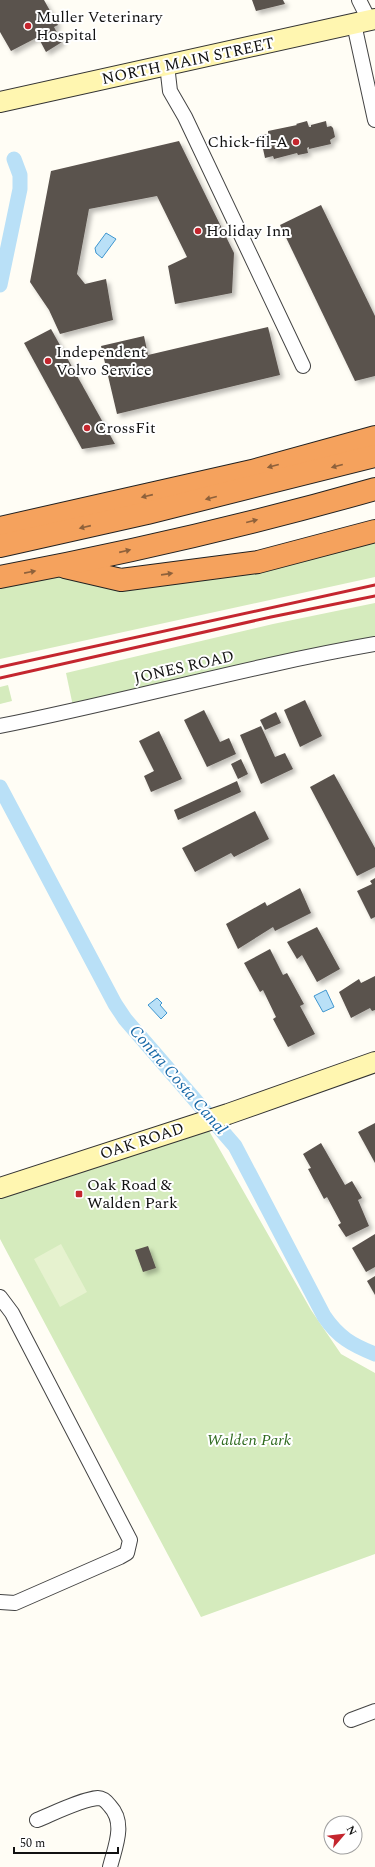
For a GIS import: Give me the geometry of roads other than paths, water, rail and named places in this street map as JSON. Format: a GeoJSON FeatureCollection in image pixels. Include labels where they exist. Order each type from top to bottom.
{"type":"FeatureCollection","features":[{"type":"Feature","properties":{"kind":"highway"},"geometry":{"type":"LineString","coordinates":[[311,456],[375,420]]}},
{"type":"Feature","properties":{"kind":"highway"},"geometry":{"type":"LineString","coordinates":[[3,537],[311,456],[375,436]]}},
{"type":"Feature","properties":{"kind":"highway"},"geometry":{"type":"LineString","coordinates":[[3,537],[147,514],[375,456]]}},
{"type":"Feature","properties":{"kind":"highway"},"geometry":{"type":"LineString","coordinates":[[0,577],[60,566],[277,515],[375,489]]}},
{"type":"Feature","properties":{"kind":"highway"},"geometry":{"type":"LineString","coordinates":[[60,566],[121,580],[258,562],[375,531]]}},
{"type":"Feature","properties":{"kind":"highway"},"geometry":{"type":"LineString","coordinates":[[315,547],[375,540]]}},
{"type":"Feature","properties":{"kind":"main road","name":"NORTH MAIN STREET"},"geometry":{"type":"LineString","coordinates":[[0,102],[366,21]]}},
{"type":"Feature","properties":{"kind":"main road","name":"OAK ROAD"},"geometry":{"type":"LineString","coordinates":[[0,1188],[204,1122],[375,1062]]}},
{"type":"Feature","properties":{"kind":"street"},"geometry":{"type":"LineString","coordinates":[[359,0],[366,21],[375,120]]}},
{"type":"Feature","properties":{"kind":"street"},"geometry":{"type":"LineString","coordinates":[[167,65],[170,91],[185,117],[303,366]]}},
{"type":"Feature","properties":{"kind":"street","name":"JONES ROAD"},"geometry":{"type":"LineString","coordinates":[[0,726],[74,711],[158,690],[375,644]]}},
{"type":"Feature","properties":{"kind":"street"},"geometry":{"type":"LineString","coordinates":[[0,1297],[12,1313],[130,1540],[127,1553],[120,1557],[15,1603],[0,1602]]}},
{"type":"Feature","properties":{"kind":"street"},"geometry":{"type":"LineString","coordinates":[[351,1720],[375,1710]]}},
{"type":"Feature","properties":{"kind":"street"},"geometry":{"type":"LineString","coordinates":[[37,1820],[99,1798],[106,1801],[114,1810],[119,1821],[118,1836],[110,1867]]}},
{"type":"Feature","properties":{"kind":"water"},"geometry":{"type":"Polygon","coordinates":[[[106,233],[116,239],[102,258],[96,253],[95,248],[106,233]]]}},
{"type":"Feature","properties":{"kind":"water"},"geometry":{"type":"Polygon","coordinates":[[[326,990],[334,1007],[323,1012],[314,996],[326,990]]]}},
{"type":"Feature","properties":{"kind":"water"},"geometry":{"type":"Polygon","coordinates":[[[157,998],[162,1003],[160,1005],[167,1013],[161,1019],[148,1005],[157,998]]]}},
{"type":"Feature","properties":{"kind":"waterway","name":"Contra Costa Canal"},"geometry":{"type":"LineString","coordinates":[[0,285],[20,189],[20,175],[14,159]]}},
{"type":"Feature","properties":{"kind":"waterway","name":"Contra Costa Canal"},"geometry":{"type":"LineString","coordinates":[[0,787],[115,1004],[125,1019],[235,1146],[329,1323],[346,1340],[375,1354]]}},
{"type":"Feature","properties":{"kind":"railway"},"geometry":{"type":"LineString","coordinates":[[0,667],[375,585]]}},
{"type":"Feature","properties":{"kind":"railway"},"geometry":{"type":"LineString","coordinates":[[0,678],[271,617],[375,596]]}},
{"type":"Feature","properties":{"kind":"place","name":"Muller Veterinary Hospital"},"geometry":{"type":"Point","coordinates":[28,26]}},
{"type":"Feature","properties":{"kind":"place","name":"Chick-fil-A"},"geometry":{"type":"Point","coordinates":[296,142]}},
{"type":"Feature","properties":{"kind":"place","name":"Holiday Inn"},"geometry":{"type":"Point","coordinates":[198,231]}},
{"type":"Feature","properties":{"kind":"place","name":"Independent Volvo Service"},"geometry":{"type":"Point","coordinates":[48,361]}},
{"type":"Feature","properties":{"kind":"place","name":"CrossFit"},"geometry":{"type":"Point","coordinates":[87,428]}},
{"type":"Feature","properties":{"kind":"place","name":"Oak Road & Walden Park"},"geometry":{"type":"Point","coordinates":[79,1194]}},
{"type":"Feature","properties":{"kind":"park label","name":"Walden Park"},"geometry":{"type":"Point","coordinates":[249,1440]}}]}
